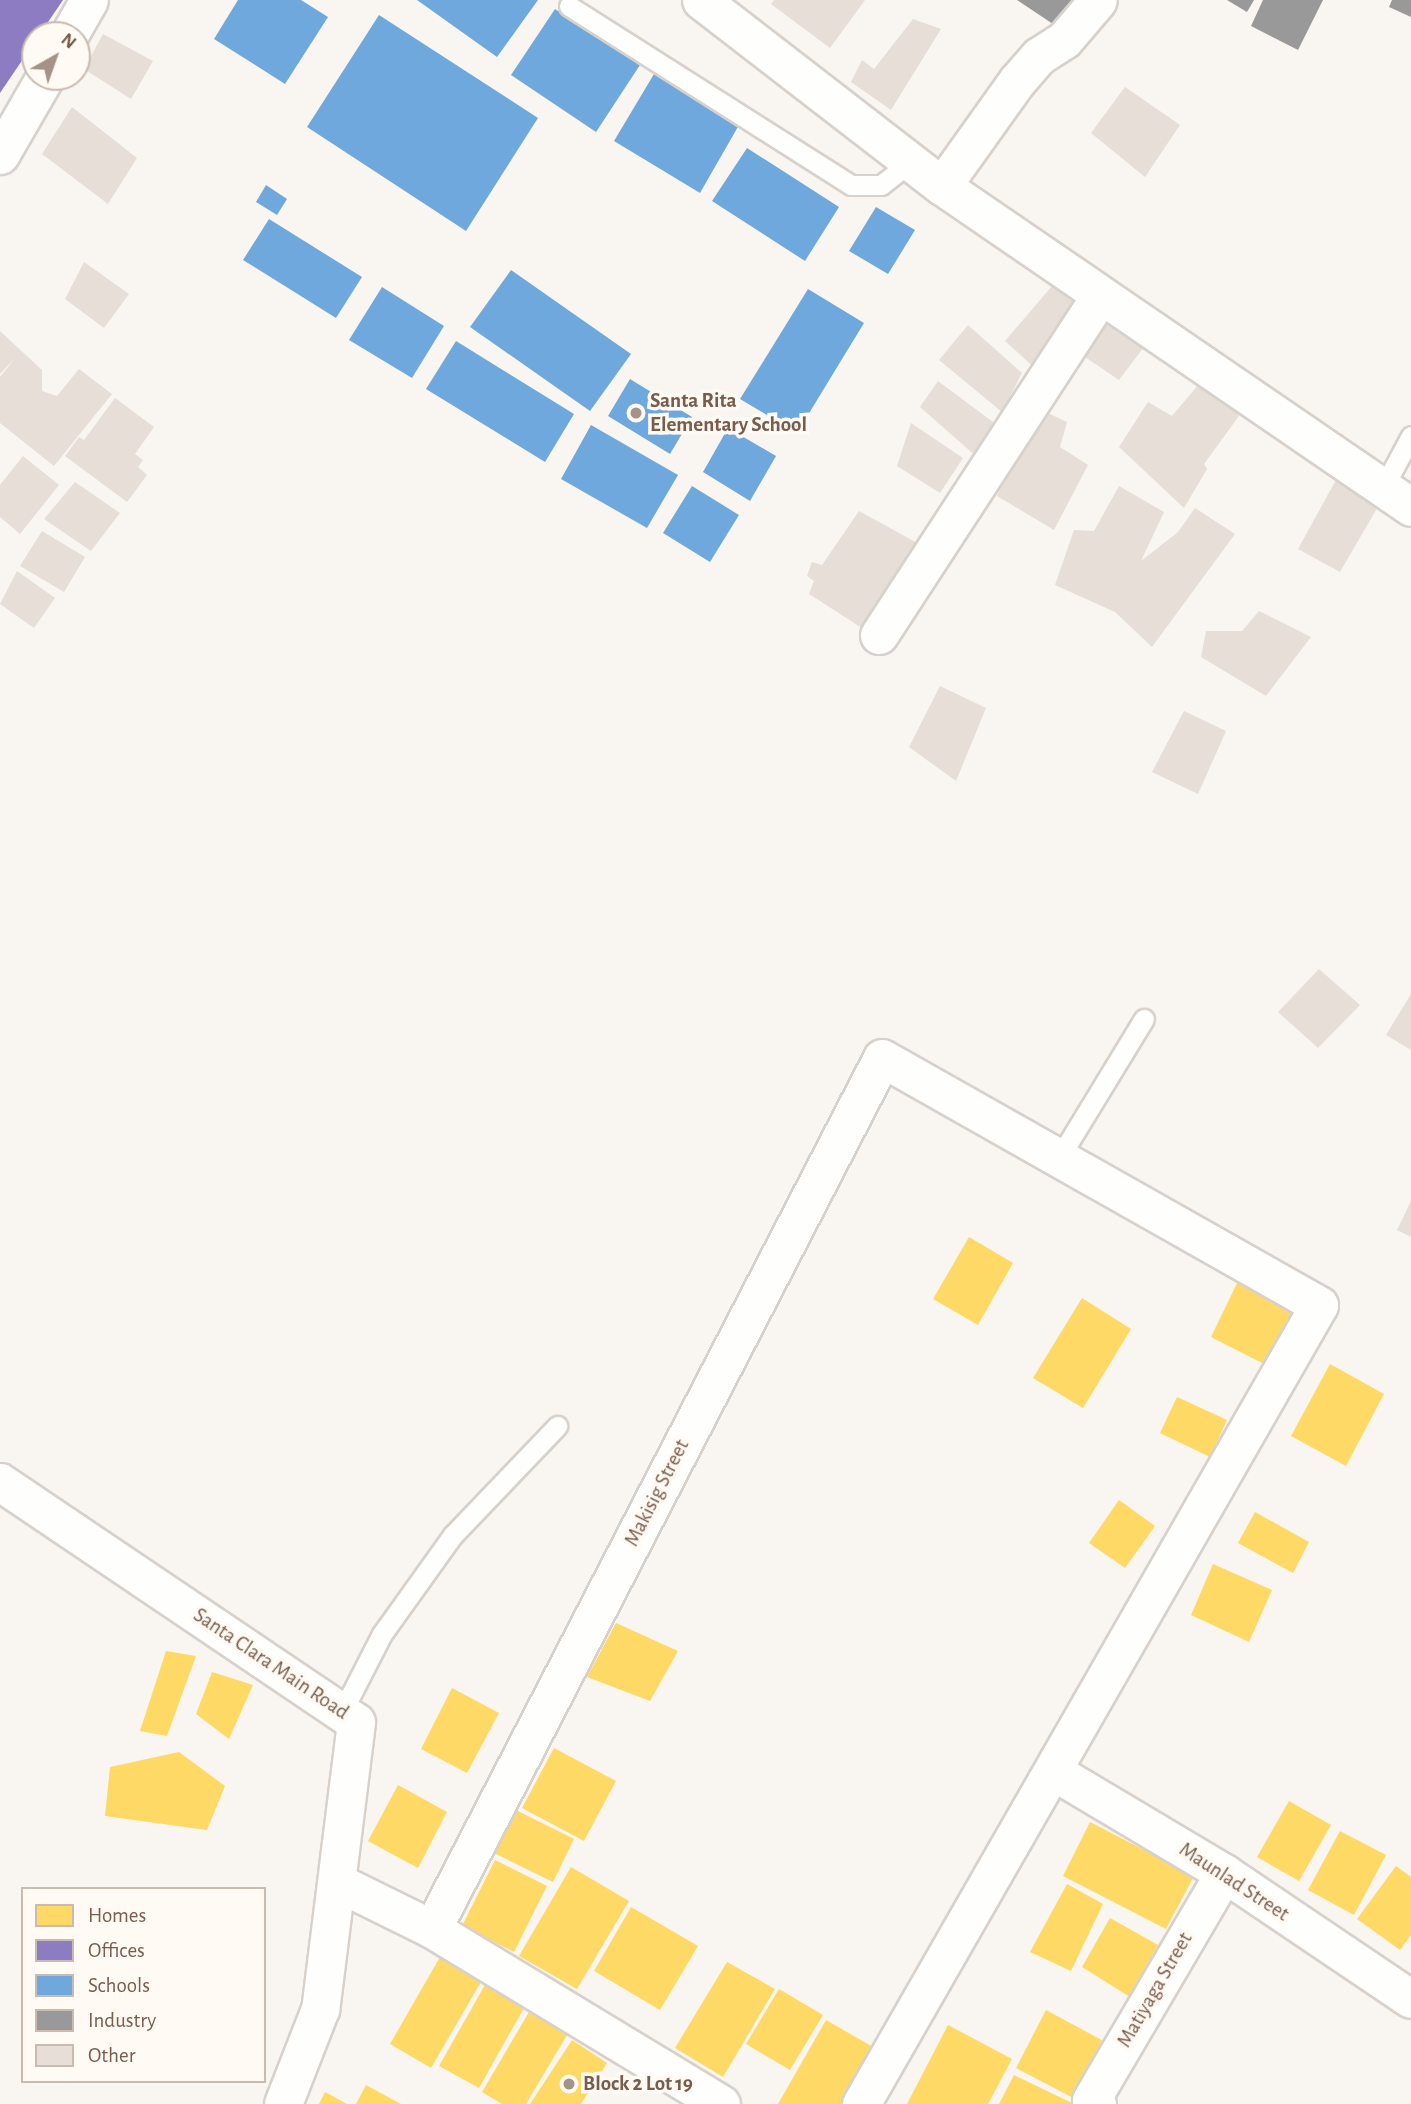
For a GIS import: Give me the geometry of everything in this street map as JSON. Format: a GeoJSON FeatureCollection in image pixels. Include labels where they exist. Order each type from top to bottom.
{"type":"FeatureCollection","features":[{"type":"Feature","properties":{"kind":"street"},"geometry":{"type":"LineString","coordinates":[[77,21],[89,0]]}},
{"type":"Feature","properties":{"kind":"street"},"geometry":{"type":"LineString","coordinates":[[701,0],[942,186],[1397,498]]}},
{"type":"Feature","properties":{"kind":"street"},"geometry":{"type":"LineString","coordinates":[[942,186],[1017,81],[1039,57],[1064,40],[1098,0]]}},
{"type":"Feature","properties":{"kind":"street"},"geometry":{"type":"LineString","coordinates":[[0,155],[37,91]]}},
{"type":"Feature","properties":{"kind":"street"},"geometry":{"type":"LineString","coordinates":[[879,635],[1101,295]]}},
{"type":"Feature","properties":{"kind":"street","name":"Makisig Street"},"geometry":{"type":"LineString","coordinates":[[432,1929],[882,1058],[1059,1158]]}},
{"type":"Feature","properties":{"kind":"street"},"geometry":{"type":"LineString","coordinates":[[861,2104],[1319,1305],[1059,1158]]}},
{"type":"Feature","properties":{"kind":"street","name":"Santa Clara Main Road"},"geometry":{"type":"LineString","coordinates":[[0,1482],[356,1722],[320,2009],[283,2104]]}},
{"type":"Feature","properties":{"kind":"street","name":"Maunlad Street"},"geometry":{"type":"LineString","coordinates":[[1053,1771],[1224,1873],[1411,1999]]}},
{"type":"Feature","properties":{"kind":"street","name":"Matiyaga Street"},"geometry":{"type":"LineString","coordinates":[[1097,2104],[1091,2100],[1224,1873]]}},
{"type":"Feature","properties":{"kind":"street"},"geometry":{"type":"LineString","coordinates":[[337,1882],[432,1929],[721,2104]]}},
{"type":"Feature","properties":{"kind":"lane"},"geometry":{"type":"LineString","coordinates":[[569,6],[851,185],[881,185],[912,161]]}},
{"type":"Feature","properties":{"kind":"lane"},"geometry":{"type":"LineString","coordinates":[[1397,498],[1411,436]]}},
{"type":"Feature","properties":{"kind":"lane"},"geometry":{"type":"LineString","coordinates":[[1059,1158],[1144,1019]]}},
{"type":"Feature","properties":{"kind":"lane"},"geometry":{"type":"LineString","coordinates":[[342,1712],[382,1634],[453,1535],[557,1426]]}},
{"type":"Feature","properties":{"kind":"building: Homes"},"geometry":{"type":"Polygon","coordinates":[[[969,1237],[1013,1263],[978,1325],[933,1299],[969,1237]]]}},
{"type":"Feature","properties":{"kind":"building: Homes"},"geometry":{"type":"Polygon","coordinates":[[[1241,1275],[1299,1303],[1268,1366],[1211,1337],[1241,1275]]]}},
{"type":"Feature","properties":{"kind":"building: Homes"},"geometry":{"type":"Polygon","coordinates":[[[1082,1298],[1131,1329],[1083,1408],[1033,1378],[1082,1298]]]}},
{"type":"Feature","properties":{"kind":"building: Homes"},"geometry":{"type":"Polygon","coordinates":[[[1330,1364],[1384,1394],[1346,1466],[1291,1436],[1330,1364]]]}},
{"type":"Feature","properties":{"kind":"building: Homes"},"geometry":{"type":"Polygon","coordinates":[[[1177,1397],[1227,1420],[1210,1457],[1160,1433],[1177,1397]]]}},
{"type":"Feature","properties":{"kind":"building: Homes"},"geometry":{"type":"Polygon","coordinates":[[[1119,1500],[1155,1526],[1125,1568],[1089,1543],[1119,1500]]]}},
{"type":"Feature","properties":{"kind":"building: Homes"},"geometry":{"type":"Polygon","coordinates":[[[1255,1512],[1309,1542],[1293,1573],[1238,1543],[1255,1512]]]}},
{"type":"Feature","properties":{"kind":"building: Homes"},"geometry":{"type":"Polygon","coordinates":[[[1213,1564],[1272,1590],[1249,1642],[1191,1615],[1213,1564]]]}},
{"type":"Feature","properties":{"kind":"building: Homes"},"geometry":{"type":"Polygon","coordinates":[[[616,1623],[678,1651],[650,1701],[587,1677],[616,1623]]]}},
{"type":"Feature","properties":{"kind":"building: Homes"},"geometry":{"type":"Polygon","coordinates":[[[166,1651],[196,1656],[167,1736],[140,1731],[166,1651]]]}},
{"type":"Feature","properties":{"kind":"building: Homes"},"geometry":{"type":"Polygon","coordinates":[[[212,1672],[253,1685],[229,1739],[196,1714],[212,1672]]]}},
{"type":"Feature","properties":{"kind":"building: Homes"},"geometry":{"type":"Polygon","coordinates":[[[452,1688],[499,1713],[467,1773],[421,1749],[452,1688]]]}},
{"type":"Feature","properties":{"kind":"building: Homes"},"geometry":{"type":"Polygon","coordinates":[[[554,1748],[616,1781],[584,1841],[522,1808],[554,1748]]]}},
{"type":"Feature","properties":{"kind":"building: Homes"},"geometry":{"type":"Polygon","coordinates":[[[179,1752],[225,1786],[207,1830],[105,1816],[110,1767],[179,1752]]]}},
{"type":"Feature","properties":{"kind":"building: Homes"},"geometry":{"type":"Polygon","coordinates":[[[398,1785],[447,1812],[418,1868],[368,1841],[398,1785]]]}},
{"type":"Feature","properties":{"kind":"building: Homes"},"geometry":{"type":"Polygon","coordinates":[[[1289,1801],[1331,1825],[1299,1881],[1257,1857],[1289,1801]]]}},
{"type":"Feature","properties":{"kind":"building: Homes"},"geometry":{"type":"Polygon","coordinates":[[[516,1810],[574,1839],[553,1882],[494,1853],[516,1810]]]}},
{"type":"Feature","properties":{"kind":"building: Homes"},"geometry":{"type":"Polygon","coordinates":[[[1090,1822],[1194,1876],[1166,1929],[1063,1876],[1090,1822]]]}},
{"type":"Feature","properties":{"kind":"building: Homes"},"geometry":{"type":"Polygon","coordinates":[[[1340,1831],[1386,1855],[1354,1915],[1308,1890],[1340,1831]]]}},
{"type":"Feature","properties":{"kind":"building: Homes"},"geometry":{"type":"Polygon","coordinates":[[[495,1860],[547,1886],[514,1952],[462,1926],[495,1860]]]}},
{"type":"Feature","properties":{"kind":"building: Homes"},"geometry":{"type":"Polygon","coordinates":[[[1396,1866],[1411,1877],[1411,1935],[1400,1950],[1357,1919],[1396,1866]]]}},
{"type":"Feature","properties":{"kind":"building: Homes"},"geometry":{"type":"Polygon","coordinates":[[[571,1867],[629,1901],[577,1989],[519,1956],[571,1867]]]}},
{"type":"Feature","properties":{"kind":"building: Homes"},"geometry":{"type":"Polygon","coordinates":[[[1067,1884],[1103,1904],[1071,1971],[1030,1952],[1067,1884]]]}},
{"type":"Feature","properties":{"kind":"building: Homes"},"geometry":{"type":"Polygon","coordinates":[[[631,1907],[698,1946],[660,2010],[594,1971],[631,1907]]]}},
{"type":"Feature","properties":{"kind":"building: Homes"},"geometry":{"type":"Polygon","coordinates":[[[1110,1918],[1158,1945],[1130,1997],[1082,1967],[1110,1918]]]}},
{"type":"Feature","properties":{"kind":"building: Homes"},"geometry":{"type":"Polygon","coordinates":[[[440,1957],[482,1980],[431,2068],[390,2044],[440,1957]]]}},
{"type":"Feature","properties":{"kind":"building: Homes"},"geometry":{"type":"Polygon","coordinates":[[[727,1962],[775,1989],[723,2077],[675,2048],[727,1962]]]}},
{"type":"Feature","properties":{"kind":"building: Homes"},"geometry":{"type":"Polygon","coordinates":[[[490,1976],[529,1999],[479,2088],[439,2066],[490,1976]]]}},
{"type":"Feature","properties":{"kind":"building: Homes"},"geometry":{"type":"Polygon","coordinates":[[[779,1989],[823,2015],[790,2070],[746,2044],[779,1989]]]}},
{"type":"Feature","properties":{"kind":"building: Homes"},"geometry":{"type":"Polygon","coordinates":[[[532,2007],[570,2030],[526,2104],[502,2104],[482,2092],[532,2007]]]}},
{"type":"Feature","properties":{"kind":"building: Homes"},"geometry":{"type":"Polygon","coordinates":[[[1046,2010],[1109,2044],[1079,2101],[1016,2068],[1046,2010]]]}},
{"type":"Feature","properties":{"kind":"building: Homes"},"geometry":{"type":"Polygon","coordinates":[[[826,2020],[880,2051],[850,2104],[778,2104],[826,2020]]]}},
{"type":"Feature","properties":{"kind":"building: Homes"},"geometry":{"type":"Polygon","coordinates":[[[948,2025],[1012,2059],[988,2104],[907,2104],[948,2025]]]}},
{"type":"Feature","properties":{"kind":"building: Homes","name":"Block 2 Lot 19"},"geometry":{"type":"Polygon","coordinates":[[[572,2040],[607,2063],[581,2104],[530,2104],[572,2040]]]}},
{"type":"Feature","properties":{"kind":"building: Homes"},"geometry":{"type":"Polygon","coordinates":[[[1014,2075],[1074,2104],[999,2104],[1014,2075]]]}},
{"type":"Feature","properties":{"kind":"building: Homes"},"geometry":{"type":"Polygon","coordinates":[[[366,2085],[401,2104],[356,2104],[366,2085]]]}},
{"type":"Feature","properties":{"kind":"building: Homes"},"geometry":{"type":"Polygon","coordinates":[[[325,2092],[347,2104],[319,2104],[325,2092]]]}},
{"type":"Feature","properties":{"kind":"building: Offices"},"geometry":{"type":"Polygon","coordinates":[[[0,0],[63,0],[49,21],[21,21],[21,62],[0,93],[0,0]]]}},
{"type":"Feature","properties":{"kind":"building: Schools"},"geometry":{"type":"Polygon","coordinates":[[[238,0],[301,0],[328,17],[285,84],[214,39],[238,0]]]}},
{"type":"Feature","properties":{"kind":"building: Schools"},"geometry":{"type":"Polygon","coordinates":[[[417,0],[538,0],[497,57],[417,0]]]}},
{"type":"Feature","properties":{"kind":"building: Schools"},"geometry":{"type":"Polygon","coordinates":[[[555,9],[640,65],[596,132],[511,75],[555,9]]]}},
{"type":"Feature","properties":{"kind":"building: Schools"},"geometry":{"type":"Polygon","coordinates":[[[379,15],[538,118],[466,231],[307,127],[379,15]]]}},
{"type":"Feature","properties":{"kind":"building: Schools"},"geometry":{"type":"Polygon","coordinates":[[[654,74],[739,125],[700,193],[614,141],[654,74]]]}},
{"type":"Feature","properties":{"kind":"building: Schools"},"geometry":{"type":"Polygon","coordinates":[[[747,148],[839,207],[805,261],[712,201],[747,148]]]}},
{"type":"Feature","properties":{"kind":"building: Schools"},"geometry":{"type":"Polygon","coordinates":[[[266,185],[287,199],[277,215],[256,202],[266,185]]]}},
{"type":"Feature","properties":{"kind":"building: Schools"},"geometry":{"type":"Polygon","coordinates":[[[876,207],[915,230],[888,274],[849,251],[876,207]]]}},
{"type":"Feature","properties":{"kind":"building: Schools"},"geometry":{"type":"Polygon","coordinates":[[[269,219],[362,277],[336,318],[243,260],[269,219]]]}},
{"type":"Feature","properties":{"kind":"building: Schools"},"geometry":{"type":"Polygon","coordinates":[[[511,270],[631,354],[590,411],[470,327],[511,270]]]}},
{"type":"Feature","properties":{"kind":"building: Schools"},"geometry":{"type":"Polygon","coordinates":[[[382,287],[444,326],[412,378],[349,340],[382,287]]]}},
{"type":"Feature","properties":{"kind":"building: Schools"},"geometry":{"type":"Polygon","coordinates":[[[808,289],[864,323],[797,433],[740,399],[808,289]]]}},
{"type":"Feature","properties":{"kind":"building: Schools"},"geometry":{"type":"Polygon","coordinates":[[[456,341],[574,414],[545,462],[426,389],[456,341]]]}},
{"type":"Feature","properties":{"kind":"building: Schools"},"geometry":{"type":"Polygon","coordinates":[[[630,379],[692,417],[670,454],[608,416],[630,379]]]}},
{"type":"Feature","properties":{"kind":"building: Schools"},"geometry":{"type":"Polygon","coordinates":[[[591,425],[678,475],[647,528],[561,479],[591,425]]]}},
{"type":"Feature","properties":{"kind":"building: Schools"},"geometry":{"type":"Polygon","coordinates":[[[728,428],[776,456],[750,501],[703,472],[728,428]]]}},
{"type":"Feature","properties":{"kind":"building: Schools"},"geometry":{"type":"Polygon","coordinates":[[[692,486],[739,515],[710,562],[663,533],[692,486]]]}},
{"type":"Feature","properties":{"kind":"building: Industry"},"geometry":{"type":"Polygon","coordinates":[[[1017,0],[1082,0],[1062,30],[1017,0]]]}},
{"type":"Feature","properties":{"kind":"building: Industry"},"geometry":{"type":"Polygon","coordinates":[[[1227,0],[1254,0],[1247,12],[1227,0]]]}},
{"type":"Feature","properties":{"kind":"building: Industry"},"geometry":{"type":"Polygon","coordinates":[[[1263,0],[1323,0],[1298,50],[1251,26],[1263,0]]]}},
{"type":"Feature","properties":{"kind":"building: Industry"},"geometry":{"type":"Polygon","coordinates":[[[1392,0],[1411,0],[1411,17],[1389,7],[1392,0]]]}},
{"type":"Feature","properties":{"kind":"building: Other"},"geometry":{"type":"Polygon","coordinates":[[[774,0],[865,0],[830,48],[771,4],[774,0]]]}},
{"type":"Feature","properties":{"kind":"building: Other"},"geometry":{"type":"Polygon","coordinates":[[[913,19],[941,29],[891,110],[851,82],[862,60],[874,69],[913,19]]]}},
{"type":"Feature","properties":{"kind":"building: Other"},"geometry":{"type":"Polygon","coordinates":[[[103,34],[153,61],[131,99],[91,73],[91,56],[103,34]]]}},
{"type":"Feature","properties":{"kind":"building: Other"},"geometry":{"type":"Polygon","coordinates":[[[1125,87],[1180,125],[1145,177],[1091,133],[1125,87]]]}},
{"type":"Feature","properties":{"kind":"building: Other"},"geometry":{"type":"Polygon","coordinates":[[[72,107],[137,158],[108,204],[42,154],[72,107]]]}},
{"type":"Feature","properties":{"kind":"building: Other"},"geometry":{"type":"Polygon","coordinates":[[[84,262],[129,294],[104,328],[65,299],[84,262]]]}},
{"type":"Feature","properties":{"kind":"building: Other"},"geometry":{"type":"Polygon","coordinates":[[[1052,286],[1084,298],[1039,372],[1005,341],[1052,286]]]}},
{"type":"Feature","properties":{"kind":"building: Other"},"geometry":{"type":"Polygon","coordinates":[[[1104,303],[1150,339],[1119,380],[1073,349],[1104,303]]]}},
{"type":"Feature","properties":{"kind":"building: Other"},"geometry":{"type":"Polygon","coordinates":[[[968,325],[1022,373],[1002,412],[939,360],[968,325]]]}},
{"type":"Feature","properties":{"kind":"building: Other"},"geometry":{"type":"Polygon","coordinates":[[[0,331],[42,370],[42,391],[57,396],[79,369],[112,394],[54,466],[0,423],[0,377],[16,357],[0,374],[0,331]]]}},
{"type":"Feature","properties":{"kind":"building: Other"},"geometry":{"type":"Polygon","coordinates":[[[938,381],[997,425],[977,457],[920,407],[938,381]]]}},
{"type":"Feature","properties":{"kind":"building: Other"},"geometry":{"type":"Polygon","coordinates":[[[1199,384],[1244,409],[1204,464],[1207,469],[1184,508],[1119,447],[1148,402],[1172,416],[1199,384]]]}},
{"type":"Feature","properties":{"kind":"building: Other"},"geometry":{"type":"Polygon","coordinates":[[[115,398],[154,427],[135,454],[143,460],[138,467],[147,475],[127,502],[65,456],[79,437],[84,440],[115,398]]]}},
{"type":"Feature","properties":{"kind":"building: Other"},"geometry":{"type":"Polygon","coordinates":[[[1037,408],[1067,422],[1060,447],[1088,465],[1054,530],[997,496],[1037,408]]]}},
{"type":"Feature","properties":{"kind":"building: Other"},"geometry":{"type":"Polygon","coordinates":[[[911,423],[963,458],[940,493],[897,466],[911,423]]]}},
{"type":"Feature","properties":{"kind":"building: Other"},"geometry":{"type":"Polygon","coordinates":[[[23,456],[59,485],[20,534],[0,517],[0,485],[23,456]]]}},
{"type":"Feature","properties":{"kind":"building: Other"},"geometry":{"type":"Polygon","coordinates":[[[1342,469],[1383,498],[1340,572],[1298,549],[1342,469]]]}},
{"type":"Feature","properties":{"kind":"building: Other"},"geometry":{"type":"Polygon","coordinates":[[[75,482],[120,513],[91,551],[44,519],[75,482]]]}},
{"type":"Feature","properties":{"kind":"building: Other"},"geometry":{"type":"Polygon","coordinates":[[[1119,486],[1164,512],[1141,561],[1178,532],[1195,508],[1235,534],[1152,647],[1115,612],[1055,585],[1074,530],[1094,531],[1119,486]]]}},
{"type":"Feature","properties":{"kind":"building: Other"},"geometry":{"type":"Polygon","coordinates":[[[859,511],[919,544],[862,628],[809,594],[814,581],[807,576],[812,562],[822,565],[859,511]]]}},
{"type":"Feature","properties":{"kind":"building: Other"},"geometry":{"type":"Polygon","coordinates":[[[42,531],[85,557],[64,592],[20,566],[42,531]]]}},
{"type":"Feature","properties":{"kind":"building: Other"},"geometry":{"type":"Polygon","coordinates":[[[17,571],[55,598],[34,628],[0,604],[17,571]]]}},
{"type":"Feature","properties":{"kind":"building: Other"},"geometry":{"type":"Polygon","coordinates":[[[1259,611],[1311,637],[1266,696],[1201,657],[1206,631],[1242,631],[1259,611]]]}},
{"type":"Feature","properties":{"kind":"building: Other"},"geometry":{"type":"Polygon","coordinates":[[[940,686],[986,708],[956,781],[909,747],[940,686]]]}},
{"type":"Feature","properties":{"kind":"building: Other"},"geometry":{"type":"Polygon","coordinates":[[[1184,711],[1226,731],[1198,794],[1152,772],[1184,711]]]}},
{"type":"Feature","properties":{"kind":"building: Other"},"geometry":{"type":"Polygon","coordinates":[[[1319,969],[1360,1005],[1318,1048],[1278,1012],[1319,969]]]}},
{"type":"Feature","properties":{"kind":"building: Other"},"geometry":{"type":"Polygon","coordinates":[[[1411,994],[1411,1050],[1386,1035],[1411,994]]]}},
{"type":"Feature","properties":{"kind":"building: Other"},"geometry":{"type":"Polygon","coordinates":[[[1411,1201],[1411,1237],[1397,1230],[1411,1201]]]}},
{"type":"Feature","properties":{"kind":"place","name":"Santa Rita Elementary School"},"geometry":{"type":"Point","coordinates":[636,413]}},
{"type":"Feature","properties":{"kind":"place","name":"Block 2 Lot 19"},"geometry":{"type":"Point","coordinates":[569,2084]}}]}
